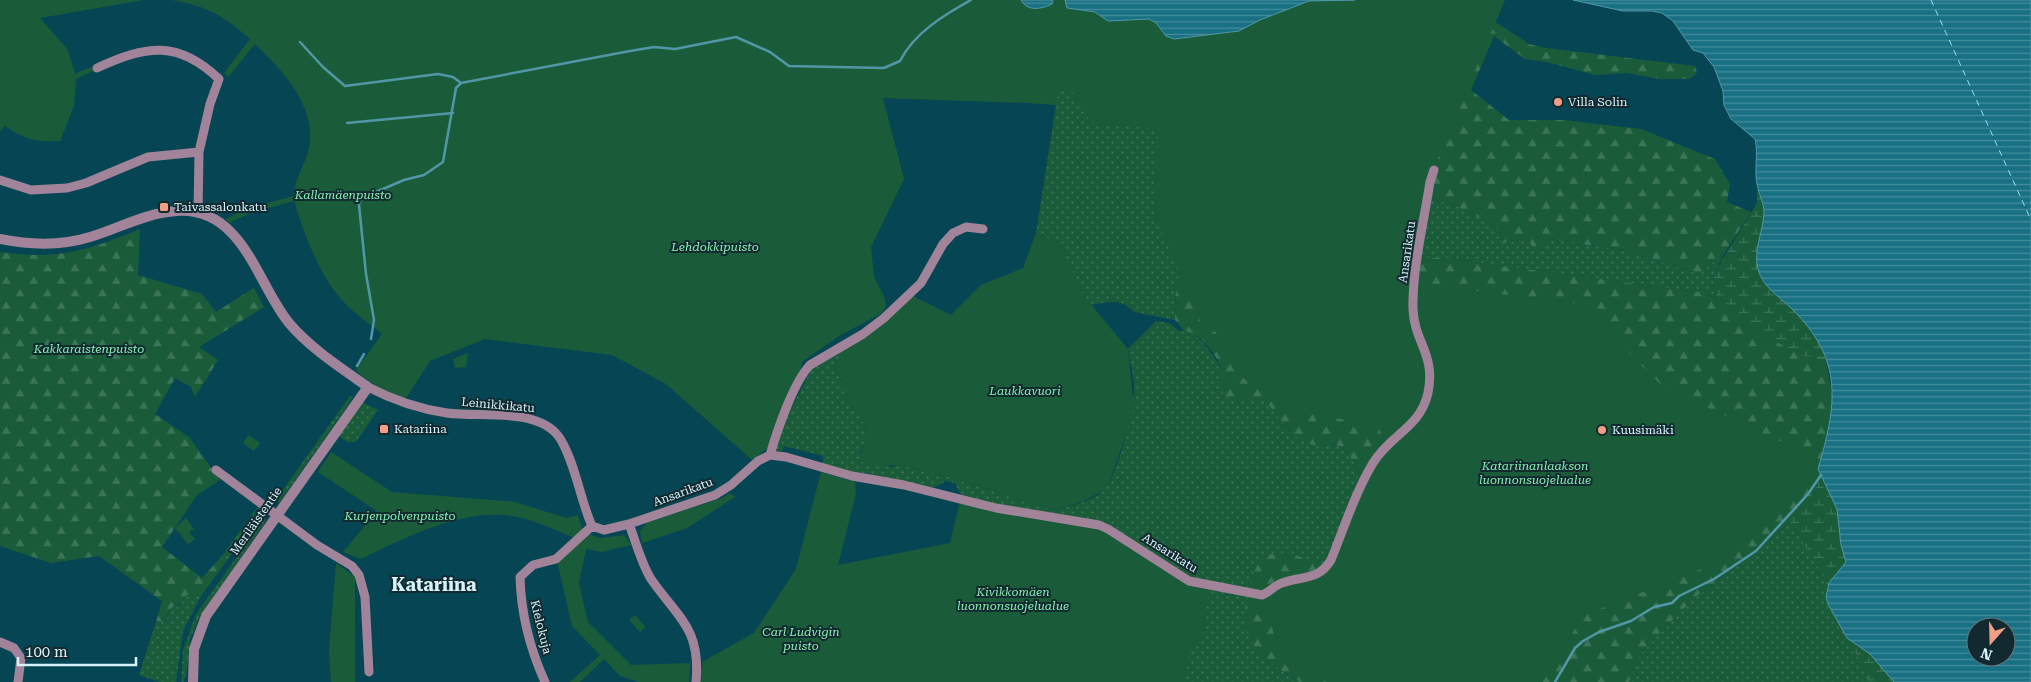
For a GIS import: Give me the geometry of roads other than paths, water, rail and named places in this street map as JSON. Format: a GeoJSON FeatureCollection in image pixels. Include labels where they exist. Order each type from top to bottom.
{"type":"FeatureCollection","features":[{"type":"Feature","properties":{"kind":"street"},"geometry":{"type":"LineString","coordinates":[[97,68],[116,59],[163,50],[176,51],[201,62],[219,79],[210,104],[199,152],[198,213]]}},
{"type":"Feature","properties":{"kind":"street"},"geometry":{"type":"LineString","coordinates":[[0,180],[31,190],[67,188],[86,183],[148,157],[199,152]]}},
{"type":"Feature","properties":{"kind":"street","name":"Ansarikatu"},"geometry":{"type":"LineString","coordinates":[[592,526],[604,530],[630,524],[715,495],[731,485],[758,461],[770,455],[786,457],[852,476],[904,485],[996,508],[1099,525],[1189,581],[1207,586],[1262,595],[1280,583],[1315,576],[1321,573],[1331,560],[1373,464],[1387,445],[1419,417],[1428,394],[1430,369],[1428,357],[1415,322],[1413,305],[1430,182],[1434,170]]}},
{"type":"Feature","properties":{"kind":"street"},"geometry":{"type":"LineString","coordinates":[[0,240],[36,244],[67,243],[91,237],[154,214],[179,211],[198,213],[224,227],[240,242],[283,315],[300,335],[368,387]]}},
{"type":"Feature","properties":{"kind":"street"},"geometry":{"type":"LineString","coordinates":[[770,455],[804,371],[810,365],[863,334],[884,318],[921,283],[943,244],[953,233],[966,227],[983,229]]}},
{"type":"Feature","properties":{"kind":"street","name":"Meriläistentie"},"geometry":{"type":"LineString","coordinates":[[192,682],[196,642],[206,616],[368,387]]}},
{"type":"Feature","properties":{"kind":"street","name":"Leinikkikatu"},"geometry":{"type":"LineString","coordinates":[[368,387],[399,401],[438,411],[529,418],[547,425],[557,434],[566,449],[592,526]]}},
{"type":"Feature","properties":{"kind":"street"},"geometry":{"type":"LineString","coordinates":[[216,470],[328,553],[352,566],[359,575],[365,597],[369,672]]}},
{"type":"Feature","properties":{"kind":"street"},"geometry":{"type":"LineString","coordinates":[[630,524],[647,571],[685,622],[692,638],[697,656],[696,682]]}},
{"type":"Feature","properties":{"kind":"street","name":"Kielokuja"},"geometry":{"type":"LineString","coordinates":[[545,682],[536,662],[521,604],[520,577],[533,564],[556,559],[592,526]]}},
{"type":"Feature","properties":{"kind":"street"},"geometry":{"type":"LineString","coordinates":[[0,642],[14,648],[21,658],[18,682]]}},
{"type":"Feature","properties":{"kind":"water"},"geometry":{"type":"Polygon","coordinates":[[[1021,0],[1053,0],[1052,4],[1044,7],[1031,8],[1021,0]]]}},
{"type":"Feature","properties":{"kind":"water"},"geometry":{"type":"Polygon","coordinates":[[[1065,0],[1355,0],[1309,1],[1260,20],[1239,31],[1174,39],[1166,36],[1156,23],[1149,19],[1108,21],[1095,12],[1067,8],[1065,0]]]}},
{"type":"Feature","properties":{"kind":"water"},"geometry":{"type":"Polygon","coordinates":[[[1573,0],[2031,0],[2031,682],[1894,682],[1870,654],[1847,638],[1826,597],[1829,583],[1846,562],[1841,545],[1837,509],[1818,469],[1832,403],[1832,384],[1828,365],[1821,346],[1809,328],[1768,287],[1760,276],[1757,248],[1764,213],[1757,182],[1755,139],[1731,119],[1724,105],[1723,91],[1714,67],[1703,53],[1693,50],[1673,21],[1662,13],[1623,11],[1573,0]]]}},
{"type":"Feature","properties":{"kind":"waterway"},"geometry":{"type":"LineString","coordinates":[[369,195],[404,180],[424,175],[443,162],[456,88],[461,83],[630,51],[654,47],[675,49],[736,37],[770,52],[789,66],[884,68],[900,61],[921,33],[950,12],[971,0]]}},
{"type":"Feature","properties":{"kind":"waterway"},"geometry":{"type":"LineString","coordinates":[[300,42],[323,67],[345,86],[438,74],[453,77],[461,83]]}},
{"type":"Feature","properties":{"kind":"waterway"},"geometry":{"type":"LineString","coordinates":[[347,123],[453,113]]}},
{"type":"Feature","properties":{"kind":"waterway"},"geometry":{"type":"LineString","coordinates":[[361,198],[359,205],[366,274],[374,320],[371,339]]}},
{"type":"Feature","properties":{"kind":"waterway"},"geometry":{"type":"LineString","coordinates":[[357,366],[364,354]]}},
{"type":"Feature","properties":{"kind":"waterway"},"geometry":{"type":"LineString","coordinates":[[1555,682],[1575,648],[1583,641],[1599,632],[1631,621],[1654,607],[1672,603],[1679,596],[1714,579],[1756,551],[1808,494],[1821,475]]}},
{"type":"Feature","properties":{"kind":"place","name":"Villa Solin"},"geometry":{"type":"Point","coordinates":[1558,102]}},
{"type":"Feature","properties":{"kind":"place","name":"Taivassalonkatu"},"geometry":{"type":"Point","coordinates":[164,207]}},
{"type":"Feature","properties":{"kind":"place","name":"Katariina"},"geometry":{"type":"Point","coordinates":[384,429]}},
{"type":"Feature","properties":{"kind":"place","name":"Kuusimäki"},"geometry":{"type":"Point","coordinates":[1602,430]}},
{"type":"Feature","properties":{"kind":"district","name":"Katariina"},"geometry":{"type":"Point","coordinates":[434,584]}},
{"type":"Feature","properties":{"kind":"park label","name":"Kallamäenpuisto"},"geometry":{"type":"Point","coordinates":[343,195]}},
{"type":"Feature","properties":{"kind":"park label","name":"Lehdokkipuisto"},"geometry":{"type":"Point","coordinates":[715,247]}},
{"type":"Feature","properties":{"kind":"park label","name":"Kakkaraistenpuisto"},"geometry":{"type":"Point","coordinates":[89,349]}},
{"type":"Feature","properties":{"kind":"park label","name":"Laukkavuori"},"geometry":{"type":"Point","coordinates":[1025,391]}},
{"type":"Feature","properties":{"kind":"park label","name":"Katariinanlaakson luonnonsuojelualue"},"geometry":{"type":"Point","coordinates":[1535,473]}},
{"type":"Feature","properties":{"kind":"park label","name":"Kurjenpolvenpuisto"},"geometry":{"type":"Point","coordinates":[400,516]}},
{"type":"Feature","properties":{"kind":"park label","name":"Kivikkomäen luonnonsuojelualue"},"geometry":{"type":"Point","coordinates":[1013,599]}},
{"type":"Feature","properties":{"kind":"park label","name":"Carl Ludvigin puisto"},"geometry":{"type":"Point","coordinates":[801,639]}}]}
